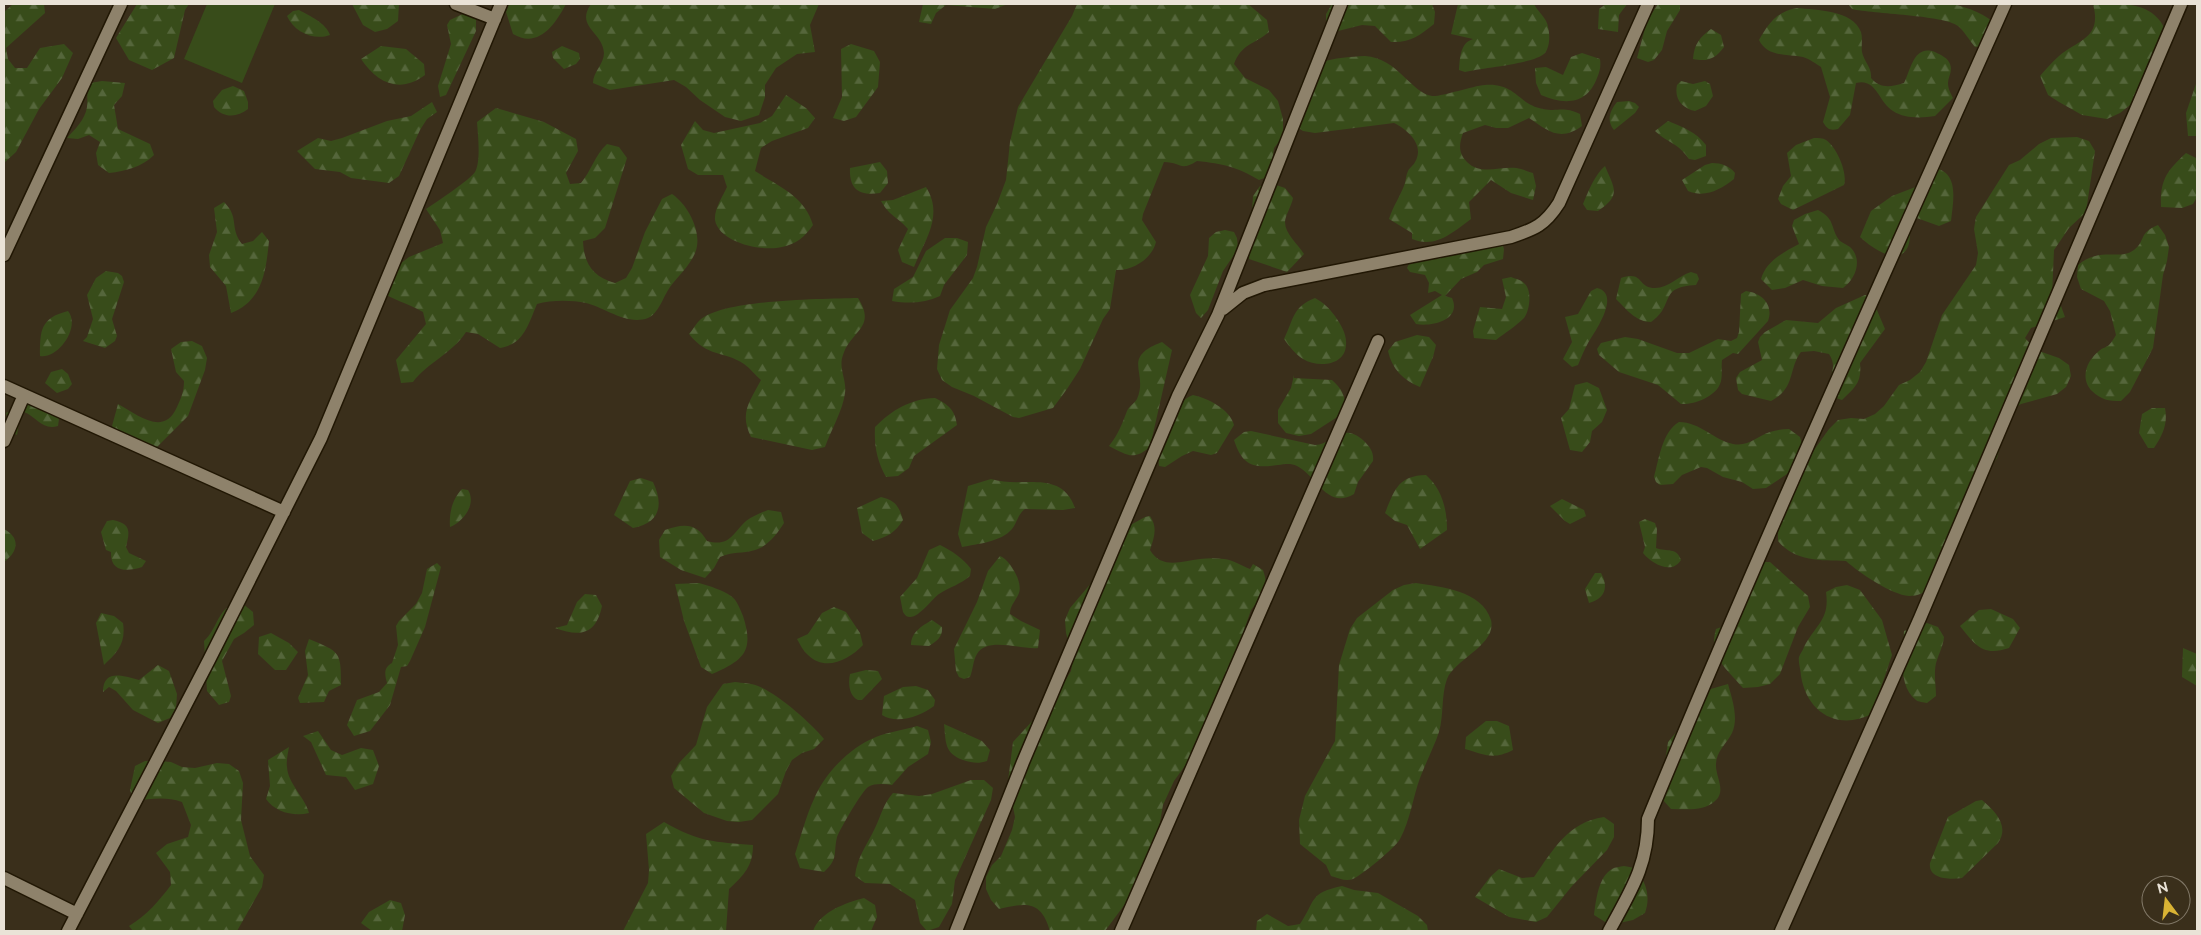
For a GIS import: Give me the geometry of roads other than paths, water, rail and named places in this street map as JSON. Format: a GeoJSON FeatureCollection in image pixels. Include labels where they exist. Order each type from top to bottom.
{"type":"FeatureCollection","features":[{"type":"Feature","properties":{"kind":"street"},"geometry":{"type":"LineString","coordinates":[[4,255],[121,4]]}},
{"type":"Feature","properties":{"kind":"street"},"geometry":{"type":"LineString","coordinates":[[456,4],[495,19]]}},
{"type":"Feature","properties":{"kind":"street"},"geometry":{"type":"LineString","coordinates":[[68,931],[321,438],[501,4]]}},
{"type":"Feature","properties":{"kind":"street"},"geometry":{"type":"LineString","coordinates":[[956,931],[1023,762],[1174,404],[1218,315],[1341,4]]}},
{"type":"Feature","properties":{"kind":"street"},"geometry":{"type":"LineString","coordinates":[[1218,315],[1231,301],[1243,293],[1264,285],[1511,237],[1532,230],[1544,223],[1559,203],[1648,4]]}},
{"type":"Feature","properties":{"kind":"street"},"geometry":{"type":"LineString","coordinates":[[1609,931],[1630,892],[1644,859],[1648,839],[1648,819],[1715,659],[2005,4]]}},
{"type":"Feature","properties":{"kind":"street"},"geometry":{"type":"LineString","coordinates":[[1781,931],[1920,618],[2181,4]]}},
{"type":"Feature","properties":{"kind":"street"},"geometry":{"type":"LineString","coordinates":[[1121,931],[1378,341]]}},
{"type":"Feature","properties":{"kind":"street"},"geometry":{"type":"LineString","coordinates":[[4,386],[284,512]]}},
{"type":"Feature","properties":{"kind":"street"},"geometry":{"type":"LineString","coordinates":[[4,442],[24,395]]}},
{"type":"Feature","properties":{"kind":"street"},"geometry":{"type":"LineString","coordinates":[[4,878],[77,914]]}}]}
